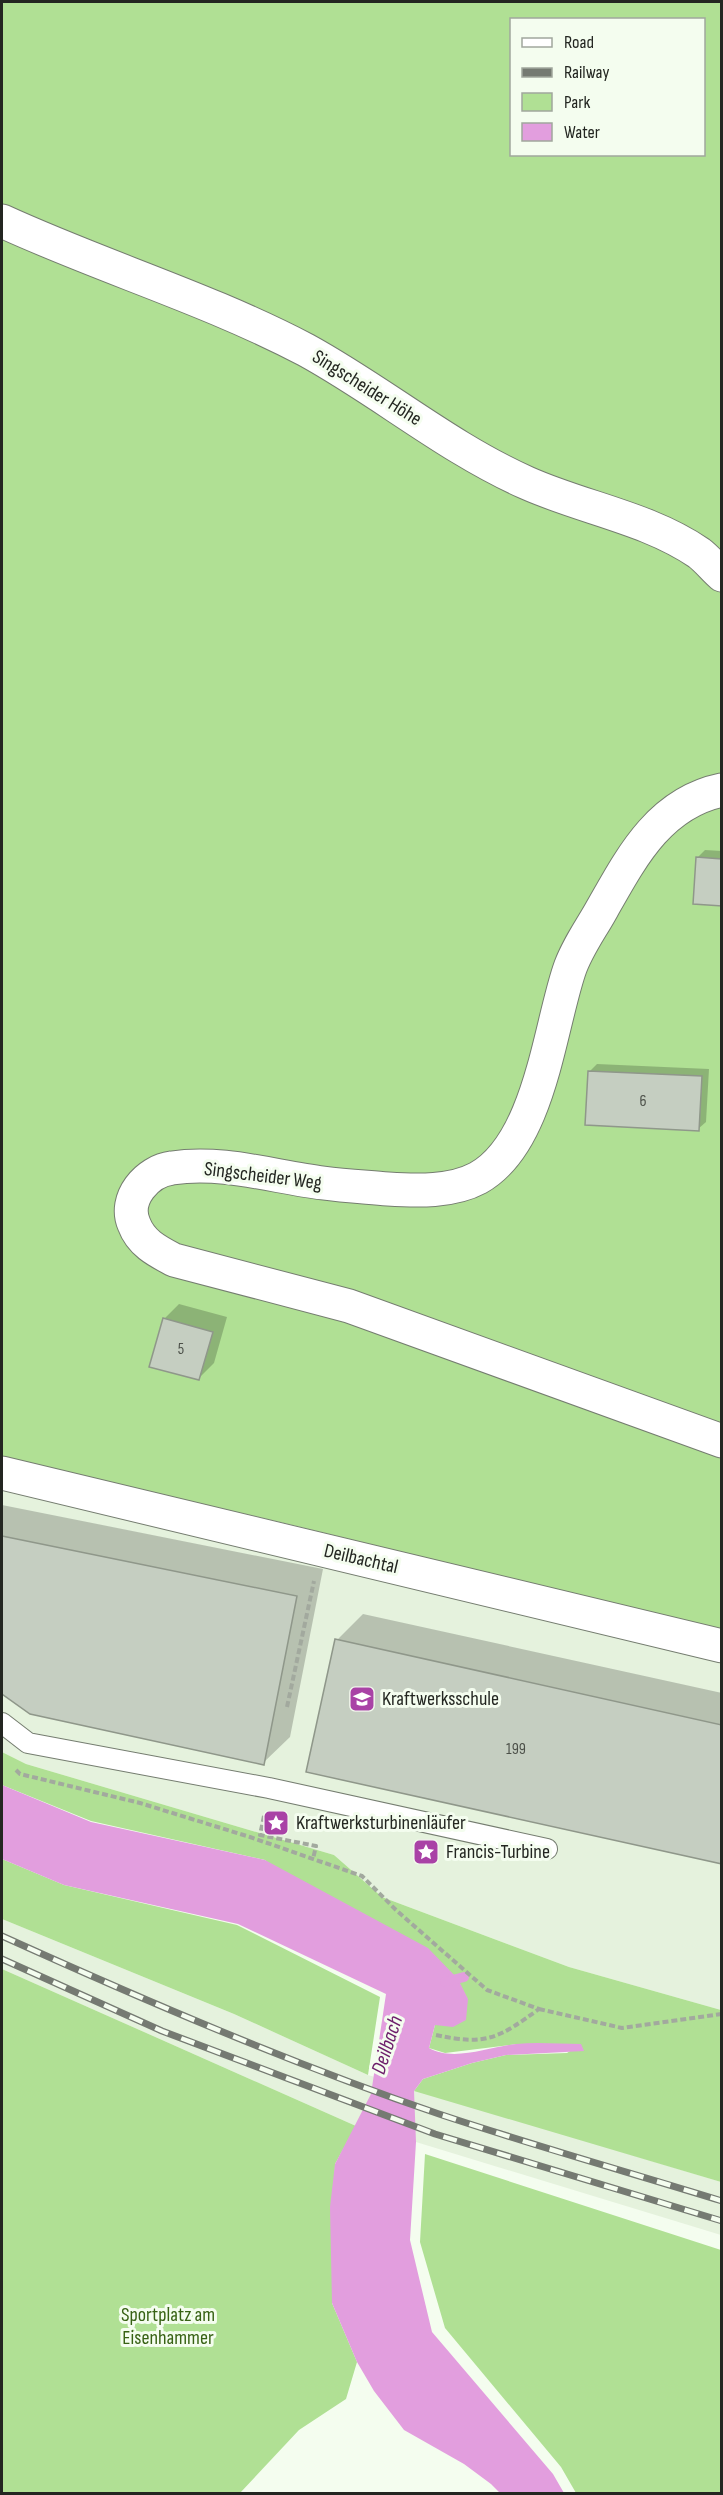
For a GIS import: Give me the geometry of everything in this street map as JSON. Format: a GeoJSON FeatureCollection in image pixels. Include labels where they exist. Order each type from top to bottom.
{"type":"FeatureCollection","features":[{"type":"Feature","properties":{"kind":"street","name":"Singscheider Höhe"},"geometry":{"type":"LineString","coordinates":[[2,221],[102,264],[183,293],[277,336],[353,377],[507,473],[535,487],[674,539],[700,554],[722,575]]}},
{"type":"Feature","properties":{"kind":"street","name":"Singscheider Weg"},"geometry":{"type":"LineString","coordinates":[[722,790],[691,801],[671,812],[656,825],[637,851],[570,968],[540,1077],[519,1135],[503,1157],[478,1178],[449,1187],[416,1191],[324,1184],[242,1170],[183,1166],[159,1172],[149,1178],[141,1185],[130,1208],[140,1238],[155,1251],[174,1260],[349,1305],[722,1441]]}},
{"type":"Feature","properties":{"kind":"street","name":"Deilbachtal"},"geometry":{"type":"LineString","coordinates":[[2,1473],[722,1646]]}},
{"type":"Feature","properties":{"kind":"lane"},"geometry":{"type":"LineString","coordinates":[[2,1723],[28,1743],[269,1788],[547,1849]]}},
{"type":"Feature","properties":{"kind":"path"},"geometry":{"type":"LineString","coordinates":[[287,1707],[306,1613]]}},
{"type":"Feature","properties":{"kind":"path"},"geometry":{"type":"LineString","coordinates":[[8,1763],[20,1774],[140,1803],[362,1876],[396,1910],[486,1990],[538,2009],[622,2028],[722,2014]]}},
{"type":"Feature","properties":{"kind":"path"},"geometry":{"type":"LineString","coordinates":[[269,1788],[260,1834],[316,1846],[313,1859]]}},
{"type":"Feature","properties":{"kind":"path"},"geometry":{"type":"LineString","coordinates":[[436,2036],[465,2042],[504,2034],[538,2009]]}},
{"type":"Feature","properties":{"kind":"shaded area","name":"Kraftwerksschule"},"geometry":{"type":"Polygon","coordinates":[[[2,1491],[721,1646],[721,2010],[569,1967],[382,1897],[334,1855],[26,1764],[2,1752],[2,1491]]]}},
{"type":"Feature","properties":{"kind":"shaded area"},"geometry":{"type":"Polygon","coordinates":[[[2,1919],[234,2014],[368,2075],[721,2182],[721,2235],[416,2142],[356,2126],[2,1969],[2,1919]]]}},
{"type":"Feature","properties":{"kind":"green space"},"geometry":{"type":"Polygon","coordinates":[[[2,2],[721,2],[721,1630],[2,1457],[2,2]]]}},
{"type":"Feature","properties":{"kind":"green space"},"geometry":{"type":"Polygon","coordinates":[[[2,1752],[26,1764],[334,1855],[382,1897],[569,1967],[721,2010],[721,2182],[414,2091],[423,2079],[472,2063],[506,2055],[567,2053],[581,2044],[517,2044],[445,2053],[429,2048],[435,2025],[265,1860],[91,1821],[2,1785],[2,1752]]]}},
{"type":"Feature","properties":{"kind":"green space"},"geometry":{"type":"Polygon","coordinates":[[[2,1859],[64,1885],[237,1925],[380,1997],[368,2075],[234,2014],[2,1919],[2,1859]]]}},
{"type":"Feature","properties":{"kind":"green space","name":"Sportplatz am Eisenhammer"},"geometry":{"type":"Polygon","coordinates":[[[2,1969],[356,2126],[335,2164],[332,2303],[357,2362],[346,2399],[299,2430],[240,2493],[2,2493],[2,1969]]]}},
{"type":"Feature","properties":{"kind":"green space"},"geometry":{"type":"Polygon","coordinates":[[[425,2154],[721,2250],[721,2493],[576,2493],[561,2467],[445,2328],[420,2242],[425,2154]]]}},
{"type":"Feature","properties":{"kind":"water","name":"Deilbach"},"geometry":{"type":"Polygon","coordinates":[[[2,1785],[91,1822],[265,1860],[428,1948],[458,1979],[468,1999],[466,2020],[453,2027],[435,2025],[429,2048],[449,2054],[460,2054],[516,2044],[581,2044],[584,2051],[506,2055],[472,2063],[423,2079],[414,2091],[416,2142],[410,2240],[432,2332],[553,2474],[564,2493],[500,2493],[464,2464],[404,2430],[374,2391],[357,2362],[332,2303],[330,2207],[335,2164],[371,2094],[386,1994],[238,1924],[64,1885],[2,1859],[2,1785]]]}},
{"type":"Feature","properties":{"kind":"building"},"geometry":{"type":"Polygon","coordinates":[[[696,857],[722,859],[722,906],[693,904],[696,857]]]}},
{"type":"Feature","properties":{"kind":"building"},"geometry":{"type":"Polygon","coordinates":[[[588,1071],[702,1076],[699,1131],[585,1125],[588,1071]]]}},
{"type":"Feature","properties":{"kind":"building"},"geometry":{"type":"Polygon","coordinates":[[[163,1318],[213,1332],[199,1380],[149,1367],[163,1318]]]}},
{"type":"Feature","properties":{"kind":"building"},"geometry":{"type":"Polygon","coordinates":[[[2,1536],[297,1596],[264,1765],[30,1714],[2,1694],[2,1536]]]}},
{"type":"Feature","properties":{"kind":"building","name":"Kraftwerksschule"},"geometry":{"type":"Polygon","coordinates":[[[335,1639],[722,1725],[722,1864],[306,1772],[335,1639]]]}},
{"type":"Feature","properties":{"kind":"waterway"},"geometry":{"type":"LineString","coordinates":[[445,1982],[464,1977]]}},
{"type":"Feature","properties":{"kind":"railway"},"geometry":{"type":"LineString","coordinates":[[2,1936],[110,1984],[328,2074],[509,2137],[722,2201]]}},
{"type":"Feature","properties":{"kind":"railway"},"geometry":{"type":"LineString","coordinates":[[2,1959],[162,2031],[435,2134],[722,2221]]}},
{"type":"Feature","properties":{"kind":"place","name":"Kraftwerksschule"},"geometry":{"type":"Point","coordinates":[362,1699]}},
{"type":"Feature","properties":{"kind":"place","name":"Kraftwerksturbinenläufer"},"geometry":{"type":"Point","coordinates":[276,1823]}},
{"type":"Feature","properties":{"kind":"place","name":"Francis-Turbine"},"geometry":{"type":"Point","coordinates":[426,1852]}}]}
